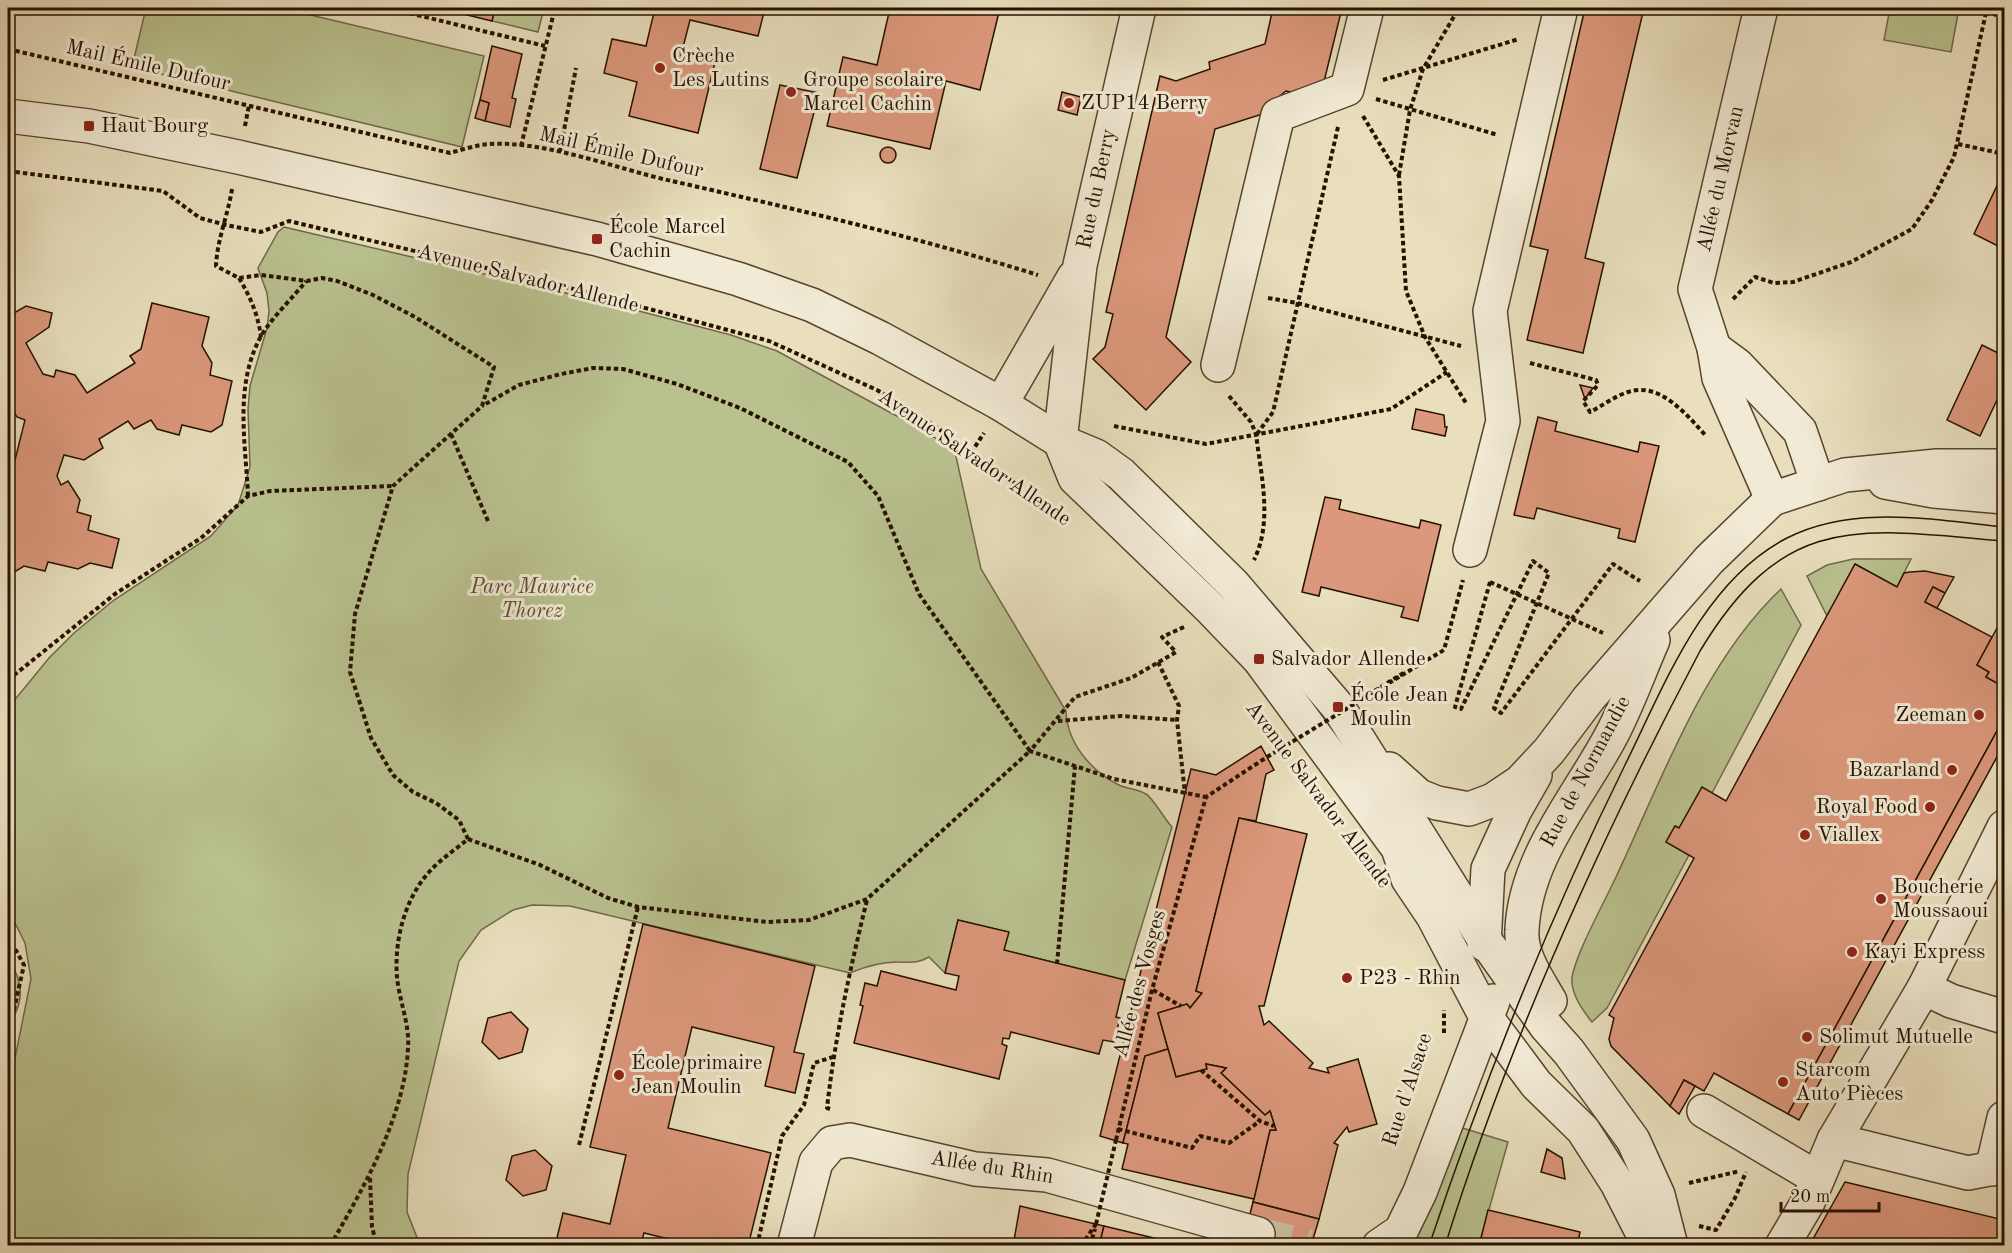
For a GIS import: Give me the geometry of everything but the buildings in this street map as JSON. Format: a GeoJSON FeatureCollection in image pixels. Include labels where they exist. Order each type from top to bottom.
{"type":"FeatureCollection","features":[{"type":"Feature","properties":{"kind":"street","name":"Rue du Berry"},"geometry":{"type":"LineString","coordinates":[[1060,441],[1080,265],[1139,8]]}},
{"type":"Feature","properties":{"kind":"street"},"geometry":{"type":"LineString","coordinates":[[1218,365],[1278,115],[1347,89],[1367,8]]}},
{"type":"Feature","properties":{"kind":"street","name":"Allée du Morvan"},"geometry":{"type":"LineString","coordinates":[[1761,8],[1695,289],[1711,340],[1719,378],[1773,499]]}},
{"type":"Feature","properties":{"kind":"street"},"geometry":{"type":"LineString","coordinates":[[1470,550],[1503,421],[1490,311],[1559,18]]}},
{"type":"Feature","properties":{"kind":"street"},"geometry":{"type":"LineString","coordinates":[[8,116],[89,126],[238,157],[597,239],[738,279],[812,305],[1001,404],[1060,441],[1096,456],[1121,474],[1233,585],[1338,707],[1484,939],[1633,1140],[1658,1195],[1671,1245]]}},
{"type":"Feature","properties":{"kind":"street","name":"Rue du Berry"},"geometry":{"type":"LineString","coordinates":[[1001,404],[1080,265]]}},
{"type":"Feature","properties":{"kind":"street"},"geometry":{"type":"LineString","coordinates":[[1711,340],[1800,431],[1832,480]]}},
{"type":"Feature","properties":{"kind":"street","name":"Avenue Salvador Allende"},"geometry":{"type":"LineString","coordinates":[[1060,441],[1075,478],[1209,607],[1259,659],[1398,848],[1427,870],[1467,888],[1502,884],[1537,862]]}},
{"type":"Feature","properties":{"kind":"street","name":"Rue de Normandie"},"geometry":{"type":"LineString","coordinates":[[1363,745],[1419,795],[1437,803],[1469,809],[1493,800],[1520,782],[1549,751],[1589,698],[1709,560],[1773,499],[1832,480],[1936,466],[2003,453]]}},
{"type":"Feature","properties":{"kind":"street","name":"Rue de Normandie"},"geometry":{"type":"LineString","coordinates":[[1832,480],[2004,497]]}},
{"type":"Feature","properties":{"kind":"street","name":"Rue de Normandie"},"geometry":{"type":"LineString","coordinates":[[1537,862],[1612,735],[1663,615]]}},
{"type":"Feature","properties":{"kind":"street","name":"Rue de Normandie"},"geometry":{"type":"LineString","coordinates":[[1486,1017],[1484,939],[1488,869],[1515,810],[1549,751]]}},
{"type":"Feature","properties":{"kind":"street"},"geometry":{"type":"LineString","coordinates":[[1782,1245],[1808,1202],[1834,1140],[1924,987],[2004,827]]}},
{"type":"Feature","properties":{"kind":"street","name":"Avenue Salvador Allende"},"geometry":{"type":"LineString","coordinates":[[1398,848],[1408,879],[1433,916],[1486,1017],[1521,1066],[1583,1130],[1617,1183],[1641,1230],[1646,1245]]}},
{"type":"Feature","properties":{"kind":"street"},"geometry":{"type":"LineString","coordinates":[[1379,1245],[1401,1231],[1420,1192],[1461,1080],[1521,932],[1526,901],[1537,862]]}},
{"type":"Feature","properties":{"kind":"street"},"geometry":{"type":"LineString","coordinates":[[1521,932],[1531,968],[1555,1009],[1576,1036],[1593,1088]]}},
{"type":"Feature","properties":{"kind":"street"},"geometry":{"type":"LineString","coordinates":[[1924,987],[1951,1001],[2004,1017]]}},
{"type":"Feature","properties":{"kind":"street"},"geometry":{"type":"LineString","coordinates":[[1486,1017],[1516,1027],[1557,1065],[1593,1088]]}},
{"type":"Feature","properties":{"kind":"street"},"geometry":{"type":"LineString","coordinates":[[1461,1080],[1485,1067],[1521,1066]]}},
{"type":"Feature","properties":{"kind":"street"},"geometry":{"type":"LineString","coordinates":[[1704,1111],[1817,1178]]}},
{"type":"Feature","properties":{"kind":"street"},"geometry":{"type":"LineString","coordinates":[[794,1245],[816,1162],[832,1143],[850,1140]]}},
{"type":"Feature","properties":{"kind":"street","name":"Allée du Rhin"},"geometry":{"type":"LineString","coordinates":[[850,1140],[975,1168],[1047,1175],[1258,1234]]}},
{"type":"Feature","properties":{"kind":"street"},"geometry":{"type":"LineString","coordinates":[[1834,1140],[1968,1173],[2001,1145]]}},
{"type":"Feature","properties":{"kind":"path"},"geometry":{"type":"LineString","coordinates":[[388,8],[545,46]]}},
{"type":"Feature","properties":{"kind":"path"},"geometry":{"type":"LineString","coordinates":[[521,146],[555,8]]}},
{"type":"Feature","properties":{"kind":"path"},"geometry":{"type":"LineString","coordinates":[[1459,8],[1423,69],[1410,110],[1399,176],[1406,291],[1425,337],[1496,451]]}},
{"type":"Feature","properties":{"kind":"path"},"geometry":{"type":"LineString","coordinates":[[1711,340],[1727,323],[1734,296],[1755,277],[1773,283],[1793,282],[1858,258],[1912,229],[1932,200],[1958,144],[1987,8],[2004,22]]}},
{"type":"Feature","properties":{"kind":"path"},"geometry":{"type":"LineString","coordinates":[[1347,89],[1423,69],[1559,18]]}},
{"type":"Feature","properties":{"kind":"path","name":"Mail Émile Dufour"},"geometry":{"type":"LineString","coordinates":[[8,49],[450,153],[482,145],[521,146],[560,151],[623,170],[835,217],[1040,276]]}},
{"type":"Feature","properties":{"kind":"path"},"geometry":{"type":"LineString","coordinates":[[560,151],[576,68]]}},
{"type":"Feature","properties":{"kind":"path"},"geometry":{"type":"LineString","coordinates":[[1347,89],[1410,110],[1530,144]]}},
{"type":"Feature","properties":{"kind":"path"},"geometry":{"type":"LineString","coordinates":[[1347,89],[1399,176]]}},
{"type":"Feature","properties":{"kind":"path"},"geometry":{"type":"LineString","coordinates":[[1256,434],[1273,412],[1347,89]]}},
{"type":"Feature","properties":{"kind":"path"},"geometry":{"type":"LineString","coordinates":[[249,105],[226,225],[217,249],[216,266],[239,278],[250,296],[258,317],[261,338]]}},
{"type":"Feature","properties":{"kind":"path"},"geometry":{"type":"LineString","coordinates":[[1958,144],[2004,154]]}},
{"type":"Feature","properties":{"kind":"path","name":"Avenue Salvador Allende"},"geometry":{"type":"LineString","coordinates":[[8,171],[163,191],[200,218],[226,225],[261,232],[289,221],[578,290],[769,341],[895,401],[1076,527]]}},
{"type":"Feature","properties":{"kind":"path"},"geometry":{"type":"LineString","coordinates":[[239,278],[261,275],[307,280],[329,279],[373,295],[415,317],[494,367],[482,406]]}},
{"type":"Feature","properties":{"kind":"path"},"geometry":{"type":"LineString","coordinates":[[248,496],[243,411],[252,359],[261,338],[307,280]]}},
{"type":"Feature","properties":{"kind":"path"},"geometry":{"type":"LineString","coordinates":[[1236,293],[1297,303],[1596,380],[1598,385],[1583,401],[1590,412],[1628,392],[1646,390],[1665,397],[1686,413],[1712,442]]}},
{"type":"Feature","properties":{"kind":"path"},"geometry":{"type":"LineString","coordinates":[[1218,365],[1224,388],[1251,422],[1256,434],[1265,520],[1260,547],[1252,565]]}},
{"type":"Feature","properties":{"kind":"path"},"geometry":{"type":"LineString","coordinates":[[1178,618],[1186,627],[1161,637],[1176,652],[1131,678],[1075,697],[1030,751],[867,899],[809,920],[767,922],[638,907],[608,898],[540,865],[468,839],[459,820],[436,803],[413,792],[393,775],[370,738],[350,672],[355,614],[393,486],[482,406],[519,385],[593,368],[623,369],[677,384],[740,408],[848,462],[878,496],[919,594],[1030,751],[1114,779],[1185,794],[1206,797],[1444,650],[1470,550]]}},
{"type":"Feature","properties":{"kind":"path"},"geometry":{"type":"LineString","coordinates":[[1103,424],[1206,444],[1391,409],[1447,372]]}},
{"type":"Feature","properties":{"kind":"path"},"geometry":{"type":"LineString","coordinates":[[451,434],[488,520]]}},
{"type":"Feature","properties":{"kind":"path"},"geometry":{"type":"LineString","coordinates":[[8,680],[115,594],[201,538],[248,496],[270,491],[393,486]]}},
{"type":"Feature","properties":{"kind":"path"},"geometry":{"type":"LineString","coordinates":[[1604,633],[1572,618],[1537,603],[1517,594],[1490,582],[1455,707],[1461,709],[1517,594],[1533,561],[1549,573],[1537,603],[1494,708],[1501,713],[1572,618],[1612,564],[1640,581]]}},
{"type":"Feature","properties":{"kind":"path"},"geometry":{"type":"LineString","coordinates":[[1158,662],[1179,706],[1177,720],[1185,794]]}},
{"type":"Feature","properties":{"kind":"path"},"geometry":{"type":"LineString","coordinates":[[1368,695],[1405,672]]}},
{"type":"Feature","properties":{"kind":"path"},"geometry":{"type":"LineString","coordinates":[[1057,721],[1121,716],[1177,720]]}},
{"type":"Feature","properties":{"kind":"path","name":"Avenue Salvador Allende"},"geometry":{"type":"LineString","coordinates":[[1279,742],[1286,751]]}},
{"type":"Feature","properties":{"kind":"path"},"geometry":{"type":"LineString","coordinates":[[1057,964],[1075,766]]}},
{"type":"Feature","properties":{"kind":"path","name":"Allée des Vosges"},"geometry":{"type":"LineString","coordinates":[[1082,1245],[1096,1224],[1152,990],[1206,797]]}},
{"type":"Feature","properties":{"kind":"path"},"geometry":{"type":"LineString","coordinates":[[330,1245],[370,1176],[402,1088],[409,1047],[397,976],[397,943],[405,912],[429,872],[468,839]]}},
{"type":"Feature","properties":{"kind":"path"},"geometry":{"type":"LineString","coordinates":[[850,1140],[843,1115],[827,1107],[844,989],[867,899]]}},
{"type":"Feature","properties":{"kind":"path"},"geometry":{"type":"LineString","coordinates":[[579,1145],[638,907]]}},
{"type":"Feature","properties":{"kind":"path"},"geometry":{"type":"LineString","coordinates":[[8,936],[24,965],[8,1036]]}},
{"type":"Feature","properties":{"kind":"path"},"geometry":{"type":"LineString","coordinates":[[1152,990],[1181,1006]]}},
{"type":"Feature","properties":{"kind":"path","name":"Rue d'Alsace"},"geometry":{"type":"LineString","coordinates":[[1444,998],[1444,1041]]}},
{"type":"Feature","properties":{"kind":"path"},"geometry":{"type":"LineString","coordinates":[[1117,1030],[1126,1033]]}},
{"type":"Feature","properties":{"kind":"path"},"geometry":{"type":"LineString","coordinates":[[1201,1070],[1260,1121],[1274,1126]]}},
{"type":"Feature","properties":{"kind":"path"},"geometry":{"type":"LineString","coordinates":[[1118,1129],[1192,1148],[1200,1136],[1229,1143],[1260,1121]]}},
{"type":"Feature","properties":{"kind":"path"},"geometry":{"type":"LineString","coordinates":[[1684,1185],[1728,1172],[1747,1171]]}},
{"type":"Feature","properties":{"kind":"path"},"geometry":{"type":"LineString","coordinates":[[370,1176],[372,1227],[377,1245]]}},
{"type":"Feature","properties":{"kind":"path"},"geometry":{"type":"LineString","coordinates":[[1090,1245],[1096,1224]]}},
{"type":"Feature","properties":{"kind":"green space"},"geometry":{"type":"Polygon","coordinates":[[[146,8],[281,8],[484,56],[462,147],[132,67],[146,8]]]}},
{"type":"Feature","properties":{"kind":"green space"},"geometry":{"type":"Polygon","coordinates":[[[495,8],[544,8],[538,32],[492,21],[495,8]]]}},
{"type":"Feature","properties":{"kind":"green space"},"geometry":{"type":"Polygon","coordinates":[[[1890,8],[1959,8],[1951,52],[1884,40],[1890,8]]]}},
{"type":"Feature","properties":{"kind":"green space","name":"Parc Maurice Thorez"},"geometry":{"type":"Polygon","coordinates":[[[284,227],[608,303],[731,335],[777,351],[928,433],[955,452],[981,569],[1066,711],[1067,723],[1076,745],[1090,764],[1109,779],[1149,796],[1172,827],[1125,980],[1004,950],[1008,932],[958,920],[945,973],[929,957],[917,962],[879,964],[850,973],[570,906],[532,905],[513,910],[481,930],[459,961],[408,1174],[407,1212],[420,1245],[8,1245],[8,1071],[12,1073],[31,979],[25,943],[8,909],[8,708],[49,658],[74,633],[114,600],[211,536],[238,505],[250,467],[248,409],[250,386],[267,328],[269,311],[267,293],[258,268],[278,232],[284,227]]]}},
{"type":"Feature","properties":{"kind":"green space"},"geometry":{"type":"Polygon","coordinates":[[[1853,559],[1911,559],[1897,587],[1855,564],[1827,616],[1807,576],[1827,565],[1853,559]]]}},
{"type":"Feature","properties":{"kind":"green space"},"geometry":{"type":"Polygon","coordinates":[[[1781,589],[1801,625],[1712,793],[1702,787],[1679,828],[1675,826],[1666,842],[1689,855],[1607,1008],[1592,1022],[1578,1001],[1572,983],[1575,966],[1585,941],[1686,724],[1707,686],[1729,651],[1754,618],[1781,589]]]}},
{"type":"Feature","properties":{"kind":"green space"},"geometry":{"type":"Polygon","coordinates":[[[8,958],[20,984],[20,1000],[14,1018],[8,1027],[8,958]]]}},
{"type":"Feature","properties":{"kind":"green space"},"geometry":{"type":"Polygon","coordinates":[[[1456,1126],[1508,1142],[1479,1245],[1409,1246],[1456,1126]]]}},
{"type":"Feature","properties":{"kind":"tunnel"},"geometry":{"type":"LineString","coordinates":[[1258,1234],[1309,1246]]}},
{"type":"Feature","properties":{"kind":"tram line"},"geometry":{"type":"LineString","coordinates":[[1429,1246],[1495,1062],[1544,942],[1655,702],[1689,638],[1709,608],[1732,580],[1758,557],[1787,538],[1812,527],[1839,521],[1894,517],[2004,527]]}},
{"type":"Feature","properties":{"kind":"tram line"},"geometry":{"type":"LineString","coordinates":[[1445,1246],[1470,1169],[1527,1018],[1592,869],[1700,651],[1732,605],[1763,573],[1796,551],[1830,539],[1867,533],[1908,533],[2004,541]]}},
{"type":"Feature","properties":{"kind":"place","name":"Crèche Les Lutins"},"geometry":{"type":"Point","coordinates":[660,68]}},
{"type":"Feature","properties":{"kind":"place","name":"Groupe scolaire Marcel Cachin"},"geometry":{"type":"Point","coordinates":[791,92]}},
{"type":"Feature","properties":{"kind":"place","name":"ZUP14 Berry"},"geometry":{"type":"Point","coordinates":[1069,103]}},
{"type":"Feature","properties":{"kind":"place","name":"Haut Bourg"},"geometry":{"type":"Point","coordinates":[89,126]}},
{"type":"Feature","properties":{"kind":"place","name":"École Marcel Cachin"},"geometry":{"type":"Point","coordinates":[597,239]}},
{"type":"Feature","properties":{"kind":"place","name":"Salvador Allende"},"geometry":{"type":"Point","coordinates":[1259,659]}},
{"type":"Feature","properties":{"kind":"place","name":"École Jean Moulin"},"geometry":{"type":"Point","coordinates":[1338,707]}},
{"type":"Feature","properties":{"kind":"place","name":"Zeeman"},"geometry":{"type":"Point","coordinates":[1979,715]}},
{"type":"Feature","properties":{"kind":"place","name":"Bazarland"},"geometry":{"type":"Point","coordinates":[1952,770]}},
{"type":"Feature","properties":{"kind":"place","name":"Royal Food"},"geometry":{"type":"Point","coordinates":[1930,807]}},
{"type":"Feature","properties":{"kind":"place","name":"Viallex"},"geometry":{"type":"Point","coordinates":[1805,835]}},
{"type":"Feature","properties":{"kind":"place","name":"Boucherie Moussaoui"},"geometry":{"type":"Point","coordinates":[1881,899]}},
{"type":"Feature","properties":{"kind":"place","name":"Kayi Express"},"geometry":{"type":"Point","coordinates":[1852,952]}},
{"type":"Feature","properties":{"kind":"place","name":"P23 - Rhin"},"geometry":{"type":"Point","coordinates":[1347,978]}},
{"type":"Feature","properties":{"kind":"place","name":"Solimut Mutuelle"},"geometry":{"type":"Point","coordinates":[1807,1037]}},
{"type":"Feature","properties":{"kind":"place","name":"École primaire Jean Moulin"},"geometry":{"type":"Point","coordinates":[619,1075]}},
{"type":"Feature","properties":{"kind":"place","name":"Starcom Auto Pièces"},"geometry":{"type":"Point","coordinates":[1783,1082]}}]}
